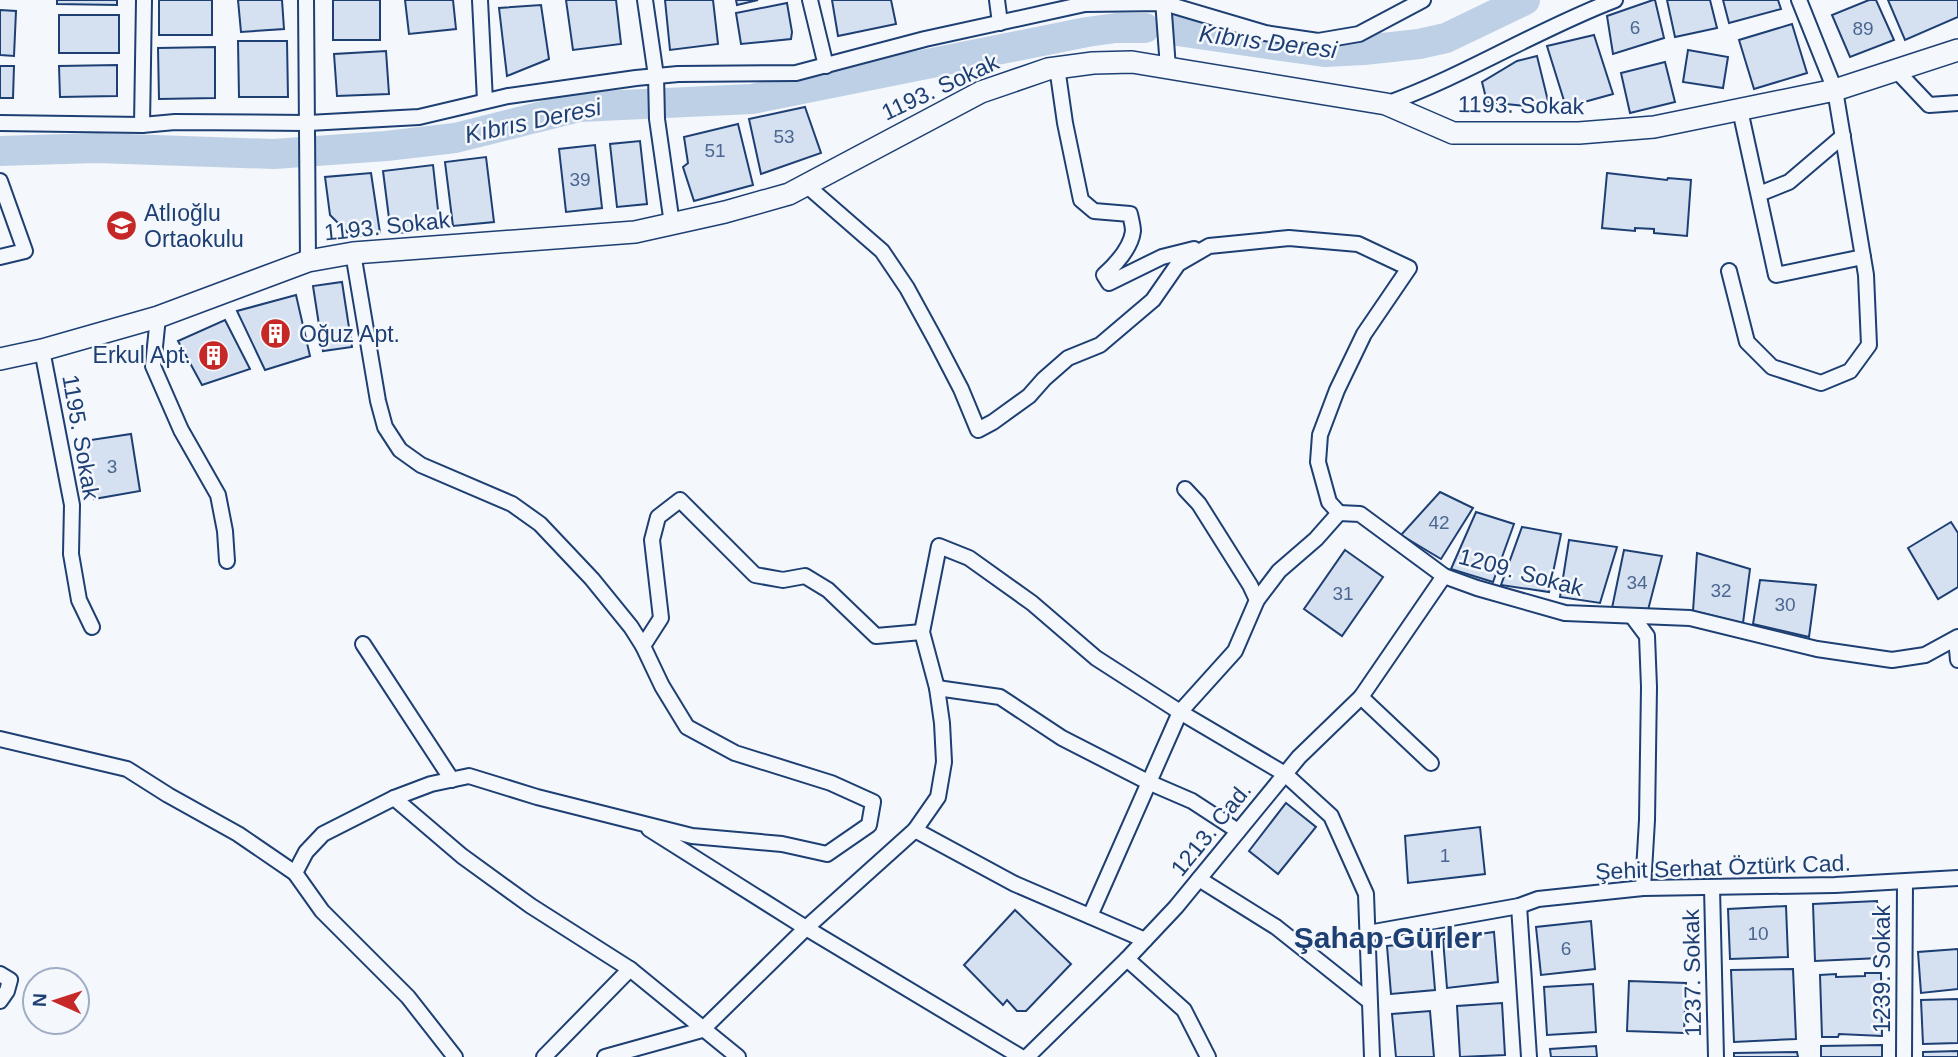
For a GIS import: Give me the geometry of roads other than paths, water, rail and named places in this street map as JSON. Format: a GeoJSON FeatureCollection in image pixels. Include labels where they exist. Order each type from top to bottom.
{"type":"FeatureCollection","features":[{"type":"Feature","properties":{"kind":"street"},"geometry":{"type":"LineString","coordinates":[[142,125],[144,0]]}},
{"type":"Feature","properties":{"kind":"street"},"geometry":{"type":"LineString","coordinates":[[306,0],[308,261]]}},
{"type":"Feature","properties":{"kind":"street"},"geometry":{"type":"LineString","coordinates":[[480,0],[485,101]]}},
{"type":"Feature","properties":{"kind":"street"},"geometry":{"type":"LineString","coordinates":[[645,0],[656,78],[657,120],[672,223]]}},
{"type":"Feature","properties":{"kind":"street"},"geometry":{"type":"LineString","coordinates":[[810,0],[826,66]]}},
{"type":"Feature","properties":{"kind":"street"},"geometry":{"type":"LineString","coordinates":[[997,0],[1000,23]]}},
{"type":"Feature","properties":{"kind":"street"},"geometry":{"type":"LineString","coordinates":[[0,122],[142,125],[175,122],[308,123],[419,117],[508,96],[678,74],[796,73],[925,39],[1085,4],[1164,2],[1265,33],[1318,41],[1359,34],[1423,0]]}},
{"type":"Feature","properties":{"kind":"street"},"geometry":{"type":"LineString","coordinates":[[1386,104],[1458,75],[1615,0]]}},
{"type":"Feature","properties":{"kind":"street"},"geometry":{"type":"LineString","coordinates":[[1729,271],[1747,342],[1772,367],[1821,383],[1850,371],[1869,345],[1866,275],[1835,90],[1799,0]]}},
{"type":"Feature","properties":{"kind":"street"},"geometry":{"type":"LineString","coordinates":[[1164,2],[1168,68]]}},
{"type":"Feature","properties":{"kind":"street","name":"1193. Sokak"},"geometry":{"type":"LineString","coordinates":[[0,359],[42,351],[158,317],[308,261],[353,253],[635,232],[763,202],[789,194],[981,92],[1057,67],[1132,62],[1386,104],[1453,133],[1579,133],[1654,127],[1835,90],[1958,50]]}},
{"type":"Feature","properties":{"kind":"street"},"geometry":{"type":"LineString","coordinates":[[1057,67],[1081,200],[1094,211],[1130,214],[1133,229],[1129,243],[1104,275],[1109,282],[1162,257],[1209,246],[1289,238],[1358,244],[1409,268],[1364,334],[1337,390],[1320,435],[1318,462],[1329,502],[1339,513],[1316,539],[1279,571],[1257,600],[1235,651],[1180,712],[1090,916]]}},
{"type":"Feature","properties":{"kind":"street"},"geometry":{"type":"LineString","coordinates":[[1896,71],[1929,105],[1958,103]]}},
{"type":"Feature","properties":{"kind":"street"},"geometry":{"type":"LineString","coordinates":[[1740,110],[1776,275],[1863,257]]}},
{"type":"Feature","properties":{"kind":"street"},"geometry":{"type":"LineString","coordinates":[[1759,194],[1789,182],[1843,136]]}},
{"type":"Feature","properties":{"kind":"street"},"geometry":{"type":"LineString","coordinates":[[0,181],[25,251],[0,257]]}},
{"type":"Feature","properties":{"kind":"street"},"geometry":{"type":"LineString","coordinates":[[806,184],[882,251],[907,288],[936,341],[961,389],[978,430],[1030,396],[1044,379],[1068,358],[1100,345],[1153,300],[1178,264],[1209,246]]}},
{"type":"Feature","properties":{"kind":"street"},"geometry":{"type":"LineString","coordinates":[[295,873],[306,852],[324,834],[394,797],[431,784],[469,776],[537,797],[692,836],[782,844],[827,854],[869,825],[873,802],[831,783],[735,753],[687,727],[631,627],[592,579],[540,524],[512,504],[421,465],[400,450],[385,427],[378,401],[353,253]]}},
{"type":"Feature","properties":{"kind":"street"},"geometry":{"type":"LineString","coordinates":[[158,317],[153,366],[181,430],[218,495],[227,561]]}},
{"type":"Feature","properties":{"kind":"street","name":"1195. Sokak"},"geometry":{"type":"LineString","coordinates":[[42,351],[72,505],[71,554],[79,600],[92,627]]}},
{"type":"Feature","properties":{"kind":"street"},"geometry":{"type":"LineString","coordinates":[[1185,489],[1199,504],[1257,600]]}},
{"type":"Feature","properties":{"kind":"street"},"geometry":{"type":"LineString","coordinates":[[643,646],[661,618],[652,540],[658,517],[680,500],[755,575],[783,580],[804,576],[828,590],[876,636],[922,632]]}},
{"type":"Feature","properties":{"kind":"street","name":"1209. Sokak"},"geometry":{"type":"LineString","coordinates":[[1339,513],[1360,514],[1444,576],[1566,613],[1690,618],[1818,649],[1892,660],[1926,655],[1957,638]]}},
{"type":"Feature","properties":{"kind":"street"},"geometry":{"type":"LineString","coordinates":[[605,1057],[702,1030],[806,928],[915,830],[938,797],[944,762],[937,688],[922,632],[939,545],[969,558],[1031,603],[1096,658],[1285,774],[1331,816],[1366,894],[1372,1057]]}},
{"type":"Feature","properties":{"kind":"street","name":"1213. Cad."},"geometry":{"type":"LineString","coordinates":[[1038,1054],[1176,907],[1299,757],[1361,697],[1444,576]]}},
{"type":"Feature","properties":{"kind":"street"},"geometry":{"type":"LineString","coordinates":[[1632,616],[1647,636],[1647,820],[1643,888]]}},
{"type":"Feature","properties":{"kind":"street"},"geometry":{"type":"LineString","coordinates":[[1957,638],[1958,660]]}},
{"type":"Feature","properties":{"kind":"street"},"geometry":{"type":"LineString","coordinates":[[363,644],[452,779]]}},
{"type":"Feature","properties":{"kind":"street"},"geometry":{"type":"LineString","coordinates":[[937,688],[1000,696],[1062,738],[1147,782],[1192,800],[1238,831]]}},
{"type":"Feature","properties":{"kind":"street"},"geometry":{"type":"LineString","coordinates":[[1361,697],[1431,762]]}},
{"type":"Feature","properties":{"kind":"street"},"geometry":{"type":"LineString","coordinates":[[0,739],[127,769],[239,834],[295,873],[322,911],[408,997],[455,1057]]}},
{"type":"Feature","properties":{"kind":"street"},"geometry":{"type":"LineString","coordinates":[[394,797],[462,856],[531,906],[630,970],[737,1057]]}},
{"type":"Feature","properties":{"kind":"street"},"geometry":{"type":"LineString","coordinates":[[639,822],[806,928],[1021,1057]]}},
{"type":"Feature","properties":{"kind":"street"},"geometry":{"type":"LineString","coordinates":[[915,830],[1015,884],[1145,940]]}},
{"type":"Feature","properties":{"kind":"street","name":"Şehit Serhat Öztürk Cad."},"geometry":{"type":"LineString","coordinates":[[1368,933],[1519,906],[1538,899],[1643,888],[1905,882],[1958,878]]}},
{"type":"Feature","properties":{"kind":"street"},"geometry":{"type":"LineString","coordinates":[[1199,879],[1276,927],[1369,1001]]}},
{"type":"Feature","properties":{"kind":"street","name":"1239. Sokak"},"geometry":{"type":"LineString","coordinates":[[1904,1057],[1905,882]]}},
{"type":"Feature","properties":{"kind":"street","name":"1237. Sokak"},"geometry":{"type":"LineString","coordinates":[[1713,888],[1716,1057]]}},
{"type":"Feature","properties":{"kind":"street"},"geometry":{"type":"LineString","coordinates":[[1519,906],[1529,1057]]}},
{"type":"Feature","properties":{"kind":"street"},"geometry":{"type":"LineString","coordinates":[[1127,959],[1184,1010],[1208,1057]]}},
{"type":"Feature","properties":{"kind":"street"},"geometry":{"type":"LineString","coordinates":[[544,1057],[630,970]]}},
{"type":"Feature","properties":{"kind":"street"},"geometry":{"type":"LineString","coordinates":[[0,974],[10,979],[8,991],[0,1001]]}},
{"type":"Feature","properties":{"kind":"waterway","name":"Kıbrıs Deresi"},"geometry":{"type":"LineString","coordinates":[[1170,30],[1324,52],[1364,50],[1446,38],[1525,0]]}},
{"type":"Feature","properties":{"kind":"waterway","name":"Kıbrıs Deresi"},"geometry":{"type":"LineString","coordinates":[[0,151],[97,148],[274,154],[386,146],[455,138],[579,107],[752,99],[1087,32],[1145,28]]}},
{"type":"Feature","properties":{"kind":"place","name":"Atlıoğlu Ortaokulu"},"geometry":{"type":"Point","coordinates":[121,226]}},
{"type":"Feature","properties":{"kind":"place","name":"Oğuz Apt."},"geometry":{"type":"Point","coordinates":[276,334]}},
{"type":"Feature","properties":{"kind":"place","name":"Erkul Apt."},"geometry":{"type":"Point","coordinates":[214,355]}},
{"type":"Feature","properties":{"kind":"district","name":"Şahap Gürler"},"geometry":{"type":"Point","coordinates":[1388,938]}}]}
